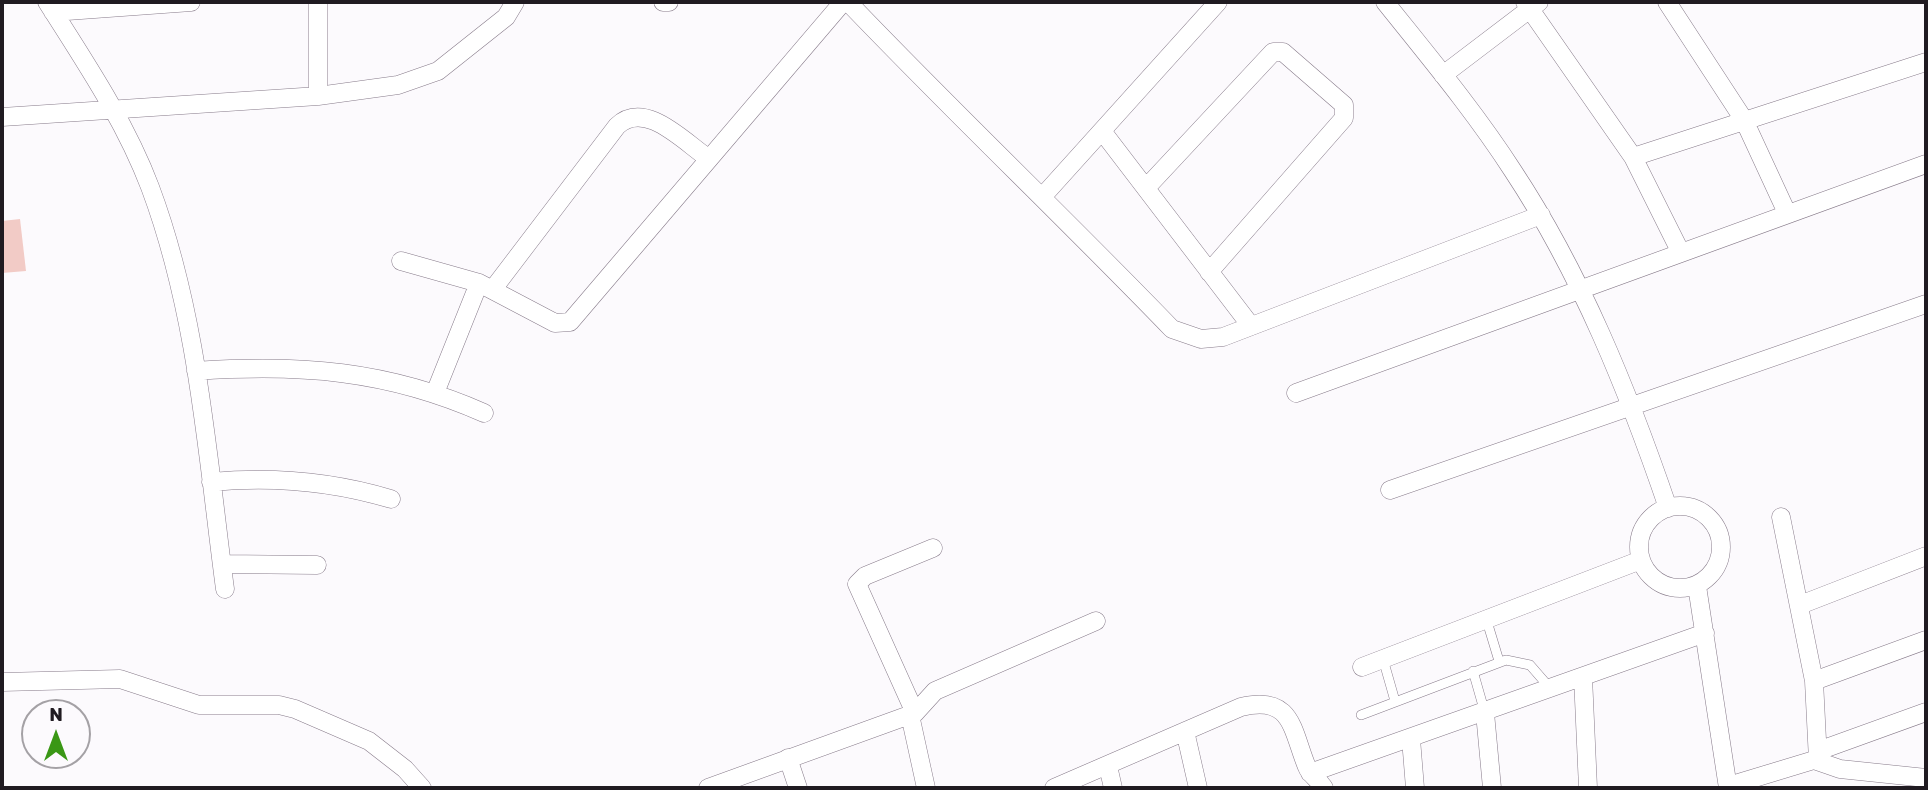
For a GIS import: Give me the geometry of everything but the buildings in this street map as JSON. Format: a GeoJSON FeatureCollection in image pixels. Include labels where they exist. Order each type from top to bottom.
{"type":"FeatureCollection","features":[{"type":"Feature","properties":{"kind":"street"},"geometry":{"type":"LineString","coordinates":[[191,2],[50,7],[114,110],[144,174],[166,234],[183,296],[196,371],[225,589]]}},
{"type":"Feature","properties":{"kind":"street"},"geometry":{"type":"LineString","coordinates":[[318,2],[318,96]]}},
{"type":"Feature","properties":{"kind":"street"},"geometry":{"type":"LineString","coordinates":[[2,117],[318,96],[398,85],[438,71],[506,17],[515,2]]}},
{"type":"Feature","properties":{"kind":"street"},"geometry":{"type":"LineString","coordinates":[[663,2],[669,2]]}},
{"type":"Feature","properties":{"kind":"street"},"geometry":{"type":"LineString","coordinates":[[401,261],[486,286],[555,323],[570,322],[845,2],[961,121],[1043,196],[1172,329],[1191,337],[1212,339],[1251,326],[1541,215]]}},
{"type":"Feature","properties":{"kind":"street"},"geometry":{"type":"LineString","coordinates":[[1043,196],[1218,2]]}},
{"type":"Feature","properties":{"kind":"street"},"geometry":{"type":"LineString","coordinates":[[1385,2],[1513,170],[1541,215],[1633,405],[1668,508]]}},
{"type":"Feature","properties":{"kind":"street"},"geometry":{"type":"LineString","coordinates":[[1667,2],[1744,120],[1787,213]]}},
{"type":"Feature","properties":{"kind":"street"},"geometry":{"type":"LineString","coordinates":[[1443,75],[1532,4],[1633,157],[1681,253]]}},
{"type":"Feature","properties":{"kind":"street"},"geometry":{"type":"LineString","coordinates":[[1146,188],[1273,52],[1283,52],[1344,104],[1344,118],[1209,272]]}},
{"type":"Feature","properties":{"kind":"street"},"geometry":{"type":"LineString","coordinates":[[1633,157],[1926,62]]}},
{"type":"Feature","properties":{"kind":"street"},"geometry":{"type":"LineString","coordinates":[[435,393],[486,286],[617,127],[627,119],[639,116],[650,118],[708,159]]}},
{"type":"Feature","properties":{"kind":"street"},"geometry":{"type":"LineString","coordinates":[[1102,131],[1251,326]]}},
{"type":"Feature","properties":{"kind":"street"},"geometry":{"type":"LineString","coordinates":[[1296,393],[1926,164]]}},
{"type":"Feature","properties":{"kind":"street"},"geometry":{"type":"LineString","coordinates":[[1390,490],[1926,304]]}},
{"type":"Feature","properties":{"kind":"street"},"geometry":{"type":"LineString","coordinates":[[196,371],[303,368],[370,376],[435,393],[484,412]]}},
{"type":"Feature","properties":{"kind":"street"},"geometry":{"type":"LineString","coordinates":[[211,482],[294,479],[349,487],[391,499]]}},
{"type":"Feature","properties":{"kind":"street"},"geometry":{"type":"LineString","coordinates":[[1668,508],[1694,508],[1707,515],[1722,539],[1717,567],[1709,578],[1697,586],[1683,589],[1657,582],[1641,560],[1639,547],[1646,524],[1668,508]]}},
{"type":"Feature","properties":{"kind":"street"},"geometry":{"type":"LineString","coordinates":[[1781,517],[1814,681],[1818,755]]}},
{"type":"Feature","properties":{"kind":"street"},"geometry":{"type":"LineString","coordinates":[[926,788],[913,714],[857,584],[865,576],[933,548]]}},
{"type":"Feature","properties":{"kind":"street"},"geometry":{"type":"LineString","coordinates":[[1800,605],[1926,556]]}},
{"type":"Feature","properties":{"kind":"street"},"geometry":{"type":"LineString","coordinates":[[1362,667],[1641,560]]}},
{"type":"Feature","properties":{"kind":"street"},"geometry":{"type":"LineString","coordinates":[[222,564],[317,565]]}},
{"type":"Feature","properties":{"kind":"street"},"geometry":{"type":"LineString","coordinates":[[1697,586],[1728,787],[1926,712]]}},
{"type":"Feature","properties":{"kind":"street"},"geometry":{"type":"LineString","coordinates":[[708,788],[913,714],[935,691],[1096,621]]}},
{"type":"Feature","properties":{"kind":"street"},"geometry":{"type":"LineString","coordinates":[[1310,773],[1705,633]]}},
{"type":"Feature","properties":{"kind":"street"},"geometry":{"type":"LineString","coordinates":[[1814,681],[1926,640]]}},
{"type":"Feature","properties":{"kind":"street"},"geometry":{"type":"LineString","coordinates":[[1583,677],[1588,788]]}},
{"type":"Feature","properties":{"kind":"street"},"geometry":{"type":"LineString","coordinates":[[2,682],[120,678],[199,705],[279,705],[295,709],[369,741],[388,754],[422,788]]}},
{"type":"Feature","properties":{"kind":"street"},"geometry":{"type":"LineString","coordinates":[[1054,788],[1241,707],[1265,704],[1276,708],[1293,724],[1310,773],[1324,788]]}},
{"type":"Feature","properties":{"kind":"street"},"geometry":{"type":"LineString","coordinates":[[1485,713],[1492,788]]}},
{"type":"Feature","properties":{"kind":"street"},"geometry":{"type":"LineString","coordinates":[[1185,731],[1198,788]]}},
{"type":"Feature","properties":{"kind":"street"},"geometry":{"type":"LineString","coordinates":[[1411,739],[1415,788]]}},
{"type":"Feature","properties":{"kind":"street"},"geometry":{"type":"LineString","coordinates":[[1818,755],[1840,769],[1926,778]]}},
{"type":"Feature","properties":{"kind":"street"},"geometry":{"type":"LineString","coordinates":[[788,758],[798,788]]}},
{"type":"Feature","properties":{"kind":"street"},"geometry":{"type":"LineString","coordinates":[[1108,766],[1113,788]]}},
{"type":"Feature","properties":{"kind":"lane"},"geometry":{"type":"LineString","coordinates":[[1486,618],[1499,661]]}},
{"type":"Feature","properties":{"kind":"lane"},"geometry":{"type":"LineString","coordinates":[[1383,659],[1395,701]]}},
{"type":"Feature","properties":{"kind":"lane"},"geometry":{"type":"LineString","coordinates":[[1362,715],[1499,661],[1515,659],[1530,665],[1551,689]]}},
{"type":"Feature","properties":{"kind":"lane"},"geometry":{"type":"LineString","coordinates":[[1474,671],[1485,713]]}}]}
